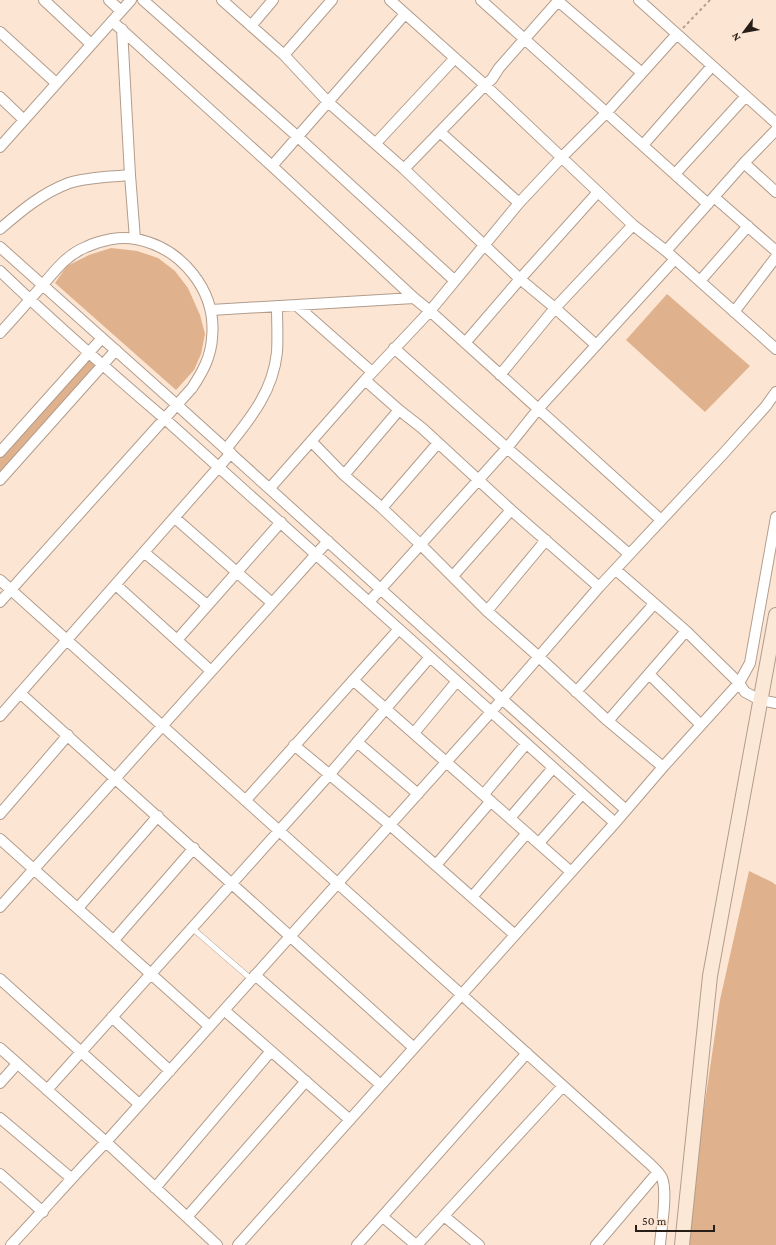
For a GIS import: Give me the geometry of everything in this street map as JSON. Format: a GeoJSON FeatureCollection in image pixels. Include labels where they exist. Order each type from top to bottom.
{"type":"FeatureCollection","features":[{"type":"Feature","properties":{"kind":"street"},"geometry":{"type":"LineString","coordinates":[[44,0],[91,44]]}},
{"type":"Feature","properties":{"kind":"street"},"geometry":{"type":"LineString","coordinates":[[109,0],[121,11]]}},
{"type":"Feature","properties":{"kind":"street"},"geometry":{"type":"LineString","coordinates":[[0,147],[131,0]]}},
{"type":"Feature","properties":{"kind":"street"},"geometry":{"type":"LineString","coordinates":[[143,0],[298,137],[454,280]]}},
{"type":"Feature","properties":{"kind":"street"},"geometry":{"type":"LineString","coordinates":[[222,0],[284,55],[328,102],[376,143],[520,279],[596,345]]}},
{"type":"Feature","properties":{"kind":"street"},"geometry":{"type":"LineString","coordinates":[[251,26],[273,0]]}},
{"type":"Feature","properties":{"kind":"street"},"geometry":{"type":"LineString","coordinates":[[284,55],[332,0]]}},
{"type":"Feature","properties":{"kind":"street"},"geometry":{"type":"LineString","coordinates":[[390,0],[562,157],[633,225],[666,251],[776,349]]}},
{"type":"Feature","properties":{"kind":"street"},"geometry":{"type":"LineString","coordinates":[[480,0],[675,174],[748,226],[776,251]]}},
{"type":"Feature","properties":{"kind":"street"},"geometry":{"type":"LineString","coordinates":[[404,169],[484,85],[492,79],[499,68],[559,0],[642,73]]}},
{"type":"Feature","properties":{"kind":"street"},"geometry":{"type":"LineString","coordinates":[[639,0],[776,123]]}},
{"type":"Feature","properties":{"kind":"street"},"geometry":{"type":"LineString","coordinates":[[272,166],[405,14]]}},
{"type":"Feature","properties":{"kind":"street"},"geometry":{"type":"LineString","coordinates":[[112,21],[272,166],[414,298],[539,408],[662,520]]}},
{"type":"Feature","properties":{"kind":"street"},"geometry":{"type":"LineString","coordinates":[[122,29],[135,239]]}},
{"type":"Feature","properties":{"kind":"street"},"geometry":{"type":"LineString","coordinates":[[0,32],[56,83]]}},
{"type":"Feature","properties":{"kind":"street"},"geometry":{"type":"LineString","coordinates":[[270,488],[372,372],[430,311],[519,203],[607,112],[677,34]]}},
{"type":"Feature","properties":{"kind":"street"},"geometry":{"type":"LineString","coordinates":[[376,143],[455,58]]}},
{"type":"Feature","properties":{"kind":"street"},"geometry":{"type":"LineString","coordinates":[[643,145],[712,66]]}},
{"type":"Feature","properties":{"kind":"street"},"geometry":{"type":"LineString","coordinates":[[675,174],[746,96]]}},
{"type":"Feature","properties":{"kind":"street"},"geometry":{"type":"LineString","coordinates":[[0,97],[24,120]]}},
{"type":"Feature","properties":{"kind":"street"},"geometry":{"type":"LineString","coordinates":[[666,251],[776,130]]}},
{"type":"Feature","properties":{"kind":"street"},"geometry":{"type":"LineString","coordinates":[[440,132],[519,203]]}},
{"type":"Feature","properties":{"kind":"street"},"geometry":{"type":"LineString","coordinates":[[744,164],[776,192]]}},
{"type":"Feature","properties":{"kind":"street"},"geometry":{"type":"LineString","coordinates":[[0,229],[34,201],[69,183],[100,177],[130,175]]}},
{"type":"Feature","properties":{"kind":"street"},"geometry":{"type":"LineString","coordinates":[[465,343],[598,192]]}},
{"type":"Feature","properties":{"kind":"street"},"geometry":{"type":"LineString","coordinates":[[500,375],[555,308],[633,225]]}},
{"type":"Feature","properties":{"kind":"street"},"geometry":{"type":"LineString","coordinates":[[700,281],[748,226]]}},
{"type":"Feature","properties":{"kind":"street"},"geometry":{"type":"LineString","coordinates":[[0,333],[64,261],[85,247],[122,238],[135,239],[163,248],[185,264],[201,285],[211,310],[212,338],[210,351],[206,364],[192,388],[0,602]]}},
{"type":"Feature","properties":{"kind":"street"},"geometry":{"type":"LineString","coordinates":[[0,247],[42,286],[177,404],[626,810]]}},
{"type":"Feature","properties":{"kind":"street"},"geometry":{"type":"LineString","coordinates":[[734,312],[776,257]]}},
{"type":"Feature","properties":{"kind":"street"},"geometry":{"type":"LineString","coordinates":[[369,602],[507,448],[539,408],[675,259]]}},
{"type":"Feature","properties":{"kind":"street"},"geometry":{"type":"LineString","coordinates":[[0,271],[102,365],[165,418],[615,823]]}},
{"type":"Feature","properties":{"kind":"street"},"geometry":{"type":"LineString","coordinates":[[211,310],[414,298]]}},
{"type":"Feature","properties":{"kind":"street"},"geometry":{"type":"LineString","coordinates":[[296,304],[372,372]]}},
{"type":"Feature","properties":{"kind":"street"},"geometry":{"type":"LineString","coordinates":[[0,716],[219,467],[265,395],[277,353],[277,306]]}},
{"type":"Feature","properties":{"kind":"street"},"geometry":{"type":"LineString","coordinates":[[0,452],[102,338]]}},
{"type":"Feature","properties":{"kind":"street"},"geometry":{"type":"LineString","coordinates":[[394,348],[629,554]]}},
{"type":"Feature","properties":{"kind":"street"},"geometry":{"type":"LineString","coordinates":[[0,480],[116,350]]}},
{"type":"Feature","properties":{"kind":"street"},"geometry":{"type":"LineString","coordinates":[[365,380],[422,428],[511,510],[599,587]]}},
{"type":"Feature","properties":{"kind":"street"},"geometry":{"type":"LineString","coordinates":[[11,1245],[43,1212],[71,1178],[106,1142],[291,936],[337,882],[447,762],[599,587],[762,411],[776,392]]}},
{"type":"Feature","properties":{"kind":"street"},"geometry":{"type":"LineString","coordinates":[[344,474],[399,410]]}},
{"type":"Feature","properties":{"kind":"street"},"geometry":{"type":"LineString","coordinates":[[311,441],[344,474],[420,544],[487,611],[608,721],[663,767]]}},
{"type":"Feature","properties":{"kind":"street"},"geometry":{"type":"LineString","coordinates":[[382,508],[438,443]]}},
{"type":"Feature","properties":{"kind":"street"},"geometry":{"type":"LineString","coordinates":[[452,576],[511,510]]}},
{"type":"Feature","properties":{"kind":"street"},"geometry":{"type":"LineString","coordinates":[[238,1245],[615,823],[663,767],[740,683],[750,663],[776,517]]}},
{"type":"Feature","properties":{"kind":"street"},"geometry":{"type":"LineString","coordinates":[[175,518],[272,603]]}},
{"type":"Feature","properties":{"kind":"street"},"geometry":{"type":"LineString","coordinates":[[177,640],[281,522]]}},
{"type":"Feature","properties":{"kind":"street"},"geometry":{"type":"LineString","coordinates":[[487,611],[546,540]]}},
{"type":"Feature","properties":{"kind":"street"},"geometry":{"type":"LineString","coordinates":[[0,907],[328,541]]}},
{"type":"Feature","properties":{"kind":"street"},"geometry":{"type":"LineString","coordinates":[[144,552],[207,606]]}},
{"type":"Feature","properties":{"kind":"street"},"geometry":{"type":"LineString","coordinates":[[616,570],[686,631],[740,683],[745,692],[760,700],[776,703]]}},
{"type":"Feature","properties":{"kind":"street"},"geometry":{"type":"LineString","coordinates":[[0,580],[280,830],[658,1172],[664,1184],[658,1243]]}},
{"type":"Feature","properties":{"kind":"street"},"geometry":{"type":"LineString","coordinates":[[116,585],[211,671]]}},
{"type":"Feature","properties":{"kind":"street"},"geometry":{"type":"LineString","coordinates":[[576,692],[654,604]]}},
{"type":"Feature","properties":{"kind":"street"},"geometry":{"type":"LineString","coordinates":[[682,1245],[710,976],[776,615]]}},
{"type":"Feature","properties":{"kind":"street"},"geometry":{"type":"LineString","coordinates":[[246,800],[399,629]]}},
{"type":"Feature","properties":{"kind":"street"},"geometry":{"type":"LineString","coordinates":[[608,721],[686,631]]}},
{"type":"Feature","properties":{"kind":"street"},"geometry":{"type":"LineString","coordinates":[[47,1090],[329,775],[430,657]]}},
{"type":"Feature","properties":{"kind":"street"},"geometry":{"type":"LineString","coordinates":[[649,674],[701,725]]}},
{"type":"Feature","properties":{"kind":"street"},"geometry":{"type":"LineString","coordinates":[[353,680],[571,872]]}},
{"type":"Feature","properties":{"kind":"street"},"geometry":{"type":"LineString","coordinates":[[414,733],[457,682]]}},
{"type":"Feature","properties":{"kind":"street"},"geometry":{"type":"LineString","coordinates":[[20,693],[194,848],[414,1048]]}},
{"type":"Feature","properties":{"kind":"street"},"geometry":{"type":"LineString","coordinates":[[0,814],[68,735]]}},
{"type":"Feature","properties":{"kind":"street"},"geometry":{"type":"LineString","coordinates":[[357,742],[418,794]]}},
{"type":"Feature","properties":{"kind":"street"},"geometry":{"type":"LineString","coordinates":[[436,865],[526,744]]}},
{"type":"Feature","properties":{"kind":"street"},"geometry":{"type":"LineString","coordinates":[[294,745],[390,825],[515,934]]}},
{"type":"Feature","properties":{"kind":"street"},"geometry":{"type":"LineString","coordinates":[[510,818],[553,768]]}},
{"type":"Feature","properties":{"kind":"street"},"geometry":{"type":"LineString","coordinates":[[539,843],[582,794]]}},
{"type":"Feature","properties":{"kind":"street"},"geometry":{"type":"LineString","coordinates":[[78,908],[158,816]]}},
{"type":"Feature","properties":{"kind":"street"},"geometry":{"type":"LineString","coordinates":[[472,897],[527,833]]}},
{"type":"Feature","properties":{"kind":"street"},"geometry":{"type":"LineString","coordinates":[[0,839],[209,1026]]}},
{"type":"Feature","properties":{"kind":"street"},"geometry":{"type":"LineString","coordinates":[[114,940],[194,848]]}},
{"type":"Feature","properties":{"kind":"street"},"geometry":{"type":"LineString","coordinates":[[253,977],[381,1085]]}},
{"type":"Feature","properties":{"kind":"street"},"geometry":{"type":"LineString","coordinates":[[0,979],[139,1104]]}},
{"type":"Feature","properties":{"kind":"street"},"geometry":{"type":"LineString","coordinates":[[224,1010],[350,1120]]}},
{"type":"Feature","properties":{"kind":"street"},"geometry":{"type":"LineString","coordinates":[[112,1017],[170,1071]]}},
{"type":"Feature","properties":{"kind":"street"},"geometry":{"type":"LineString","coordinates":[[0,1048],[106,1142],[217,1245]]}},
{"type":"Feature","properties":{"kind":"street"},"geometry":{"type":"LineString","coordinates":[[155,1188],[271,1051]]}},
{"type":"Feature","properties":{"kind":"street"},"geometry":{"type":"LineString","coordinates":[[357,1245],[527,1053]]}},
{"type":"Feature","properties":{"kind":"street"},"geometry":{"type":"LineString","coordinates":[[0,1083],[17,1064]]}},
{"type":"Feature","properties":{"kind":"street"},"geometry":{"type":"LineString","coordinates":[[187,1217],[306,1081]]}},
{"type":"Feature","properties":{"kind":"street"},"geometry":{"type":"LineString","coordinates":[[383,1217],[416,1245],[563,1086]]}},
{"type":"Feature","properties":{"kind":"street"},"geometry":{"type":"LineString","coordinates":[[0,1118],[71,1178]]}},
{"type":"Feature","properties":{"kind":"street"},"geometry":{"type":"LineString","coordinates":[[596,1245],[658,1172]]}},
{"type":"Feature","properties":{"kind":"street"},"geometry":{"type":"LineString","coordinates":[[0,1174],[43,1212]]}},
{"type":"Feature","properties":{"kind":"street"},"geometry":{"type":"LineString","coordinates":[[444,1216],[479,1245]]}},
{"type":"Feature","properties":{"kind":"lane"},"geometry":{"type":"LineString","coordinates":[[192,928],[253,977]]}},
{"type":"Feature","properties":{"kind":"path"},"geometry":{"type":"LineString","coordinates":[[677,34],[710,0]]}},
{"type":"Feature","properties":{"kind":"shaded area"},"geometry":{"type":"Polygon","coordinates":[[[111,248],[137,251],[158,258],[175,271],[188,288],[200,315],[205,334],[201,354],[194,370],[176,390],[55,283],[67,266],[89,255],[111,248]]]}},
{"type":"Feature","properties":{"kind":"shaded area"},"geometry":{"type":"Polygon","coordinates":[[[667,294],[750,366],[705,412],[626,340],[667,294]]]}},
{"type":"Feature","properties":{"kind":"shaded area"},"geometry":{"type":"Polygon","coordinates":[[[92,354],[101,360],[0,474],[0,458],[92,354]]]}},
{"type":"Feature","properties":{"kind":"shaded area"},"geometry":{"type":"Polygon","coordinates":[[[749,871],[776,885],[776,1245],[684,1245],[720,1000],[749,871]]]}}]}
